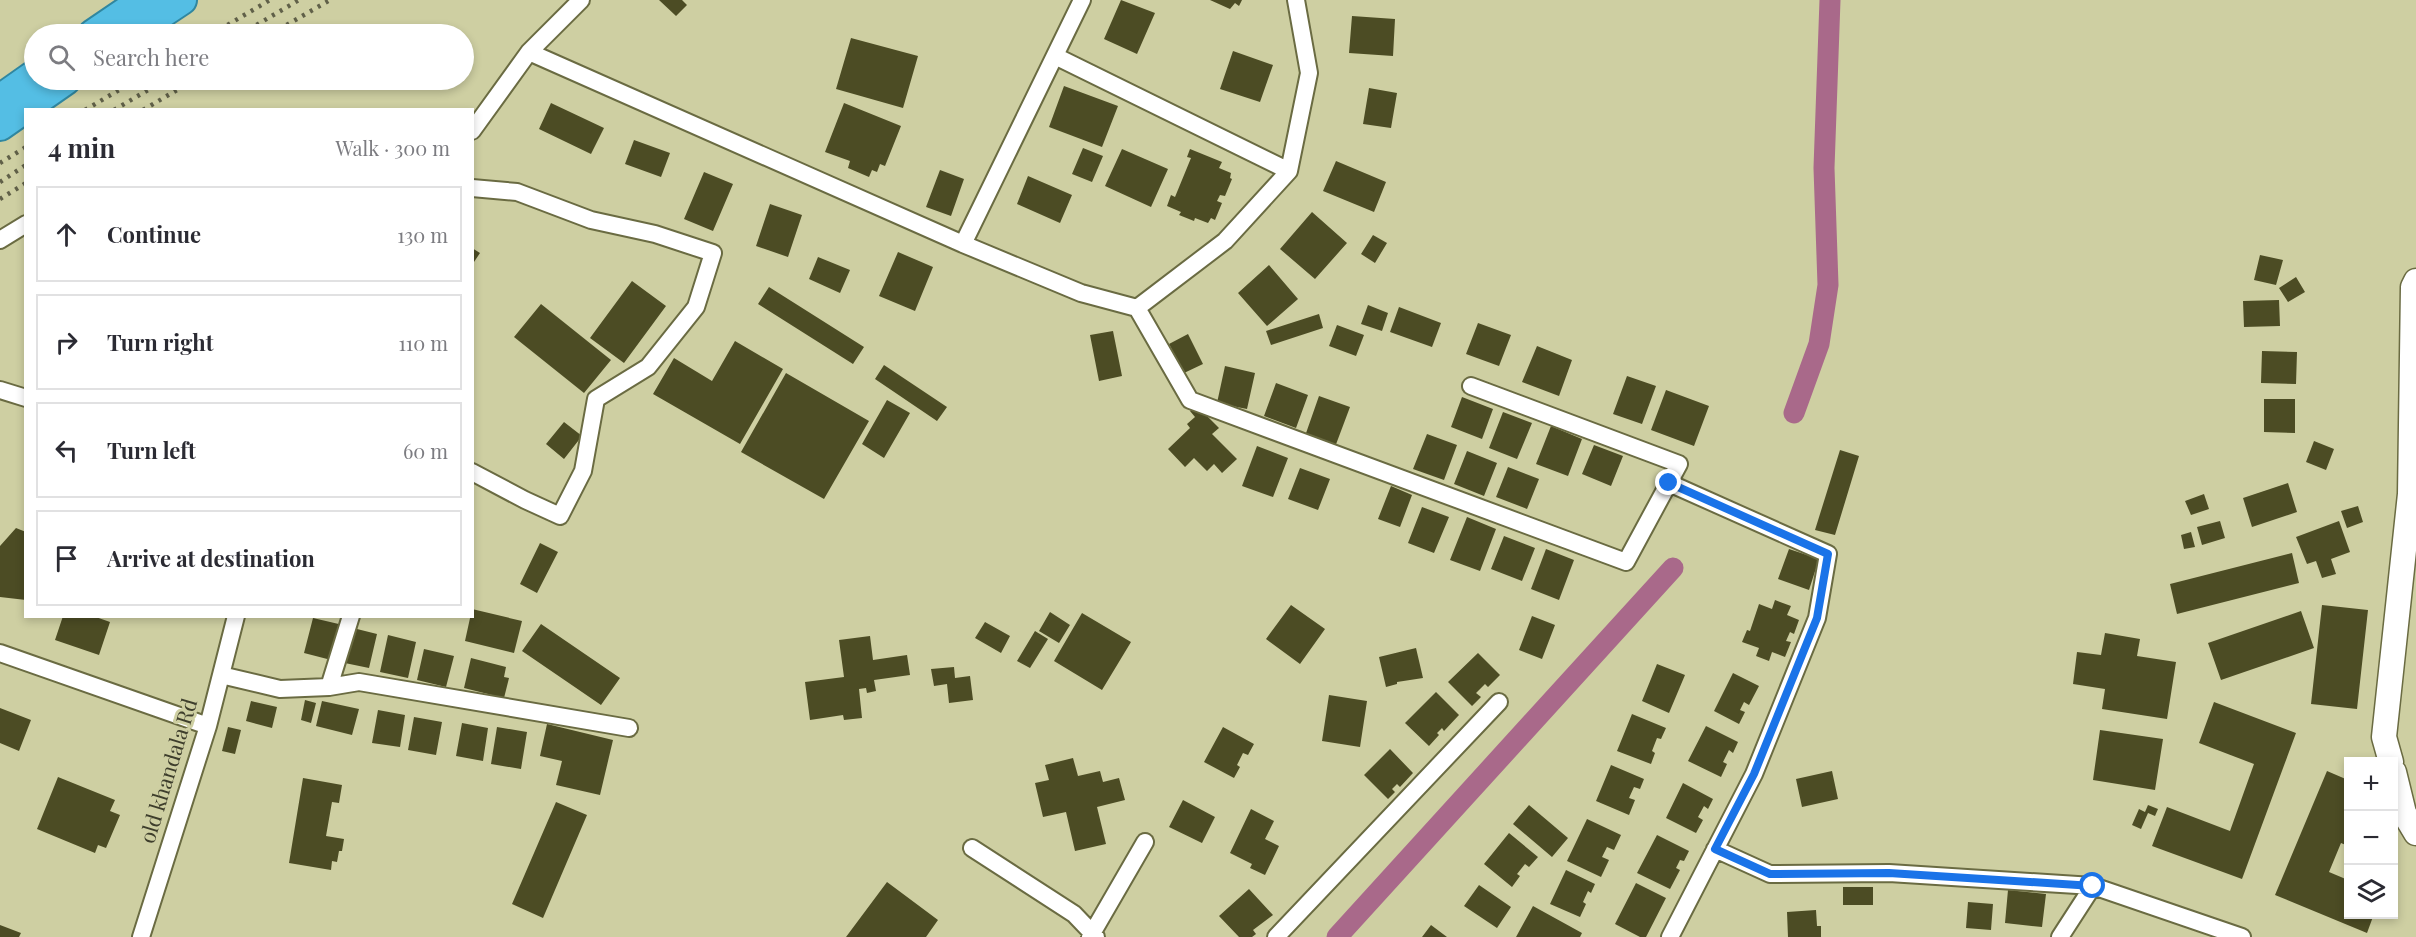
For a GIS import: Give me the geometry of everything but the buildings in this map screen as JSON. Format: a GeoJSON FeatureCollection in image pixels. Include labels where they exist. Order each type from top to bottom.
{"type":"FeatureCollection","features":[{"type":"Feature","properties":{"kind":"highway"},"geometry":{"type":"LineString","coordinates":[[108,24],[143,0]]}},
{"type":"Feature","properties":{"kind":"highway"},"geometry":{"type":"LineString","coordinates":[[146,24],[182,0]]}},
{"type":"Feature","properties":{"kind":"highway"},"geometry":{"type":"LineString","coordinates":[[0,99],[24,82]]}},
{"type":"Feature","properties":{"kind":"highway"},"geometry":{"type":"LineString","coordinates":[[26,108],[52,90]]}},
{"type":"Feature","properties":{"kind":"highway"},"geometry":{"type":"LineString","coordinates":[[0,126],[24,109]]}},
{"type":"Feature","properties":{"kind":"main road"},"geometry":{"type":"LineString","coordinates":[[2390,757],[2384,737],[2410,494],[2414,287],[2416,281]]}},
{"type":"Feature","properties":{"kind":"main road"},"geometry":{"type":"LineString","coordinates":[[2398,788],[2404,813],[2416,833]]}},
{"type":"Feature","properties":{"kind":"street"},"geometry":{"type":"LineString","coordinates":[[474,128],[528,52],[581,0]]}},
{"type":"Feature","properties":{"kind":"street"},"geometry":{"type":"LineString","coordinates":[[963,244],[1082,0]]}},
{"type":"Feature","properties":{"kind":"street"},"geometry":{"type":"LineString","coordinates":[[1137,309],[1225,241],[1289,171],[1309,73],[1296,0]]}},
{"type":"Feature","properties":{"kind":"street"},"geometry":{"type":"LineString","coordinates":[[528,52],[963,244],[1081,293],[1137,309],[1190,400],[1626,562],[1679,464],[1471,386]]}},
{"type":"Feature","properties":{"kind":"street"},"geometry":{"type":"LineString","coordinates":[[1055,56],[1289,171]]}},
{"type":"Feature","properties":{"kind":"street"},"geometry":{"type":"LineString","coordinates":[[474,188],[518,192],[591,220],[655,234],[713,253],[696,307],[648,367],[596,399],[583,471],[561,516],[474,473]]}},
{"type":"Feature","properties":{"kind":"street"},"geometry":{"type":"LineString","coordinates":[[0,240],[24,225]]}},
{"type":"Feature","properties":{"kind":"street"},"geometry":{"type":"LineString","coordinates":[[0,390],[24,397]]}},
{"type":"Feature","properties":{"kind":"street"},"geometry":{"type":"LineString","coordinates":[[1669,483],[1828,554],[1817,618],[1754,774],[1670,937]]}},
{"type":"Feature","properties":{"kind":"street","name":"old khandala Rd"},"geometry":{"type":"LineString","coordinates":[[141,937],[208,726],[235,618]]}},
{"type":"Feature","properties":{"kind":"street"},"geometry":{"type":"LineString","coordinates":[[329,687],[350,618]]}},
{"type":"Feature","properties":{"kind":"street"},"geometry":{"type":"LineString","coordinates":[[0,653],[208,726]]}},
{"type":"Feature","properties":{"kind":"street"},"geometry":{"type":"LineString","coordinates":[[221,675],[280,689],[329,687],[359,682],[630,728]]}},
{"type":"Feature","properties":{"kind":"street"},"geometry":{"type":"LineString","coordinates":[[1276,937],[1499,702]]}},
{"type":"Feature","properties":{"kind":"street"},"geometry":{"type":"LineString","coordinates":[[972,848],[1074,914],[1092,936],[1145,842]]}},
{"type":"Feature","properties":{"kind":"street"},"geometry":{"type":"LineString","coordinates":[[1715,849],[1770,874],[1889,873],[2093,886],[2242,937]]}},
{"type":"Feature","properties":{"kind":"street"},"geometry":{"type":"LineString","coordinates":[[2060,937],[2093,886]]}},
{"type":"Feature","properties":{"kind":"waterway"},"geometry":{"type":"LineString","coordinates":[[1794,413],[1819,344],[1828,285],[1824,168],[1830,0]]}},
{"type":"Feature","properties":{"kind":"waterway"},"geometry":{"type":"LineString","coordinates":[[1337,937],[1673,568]]}},
{"type":"Feature","properties":{"kind":"railway"},"geometry":{"type":"LineString","coordinates":[[229,24],[270,0]]}},
{"type":"Feature","properties":{"kind":"railway"},"geometry":{"type":"LineString","coordinates":[[258,24],[299,0]]}},
{"type":"Feature","properties":{"kind":"railway"},"geometry":{"type":"LineString","coordinates":[[288,24],[330,0]]}},
{"type":"Feature","properties":{"kind":"railway"},"geometry":{"type":"LineString","coordinates":[[88,108],[119,90]]}},
{"type":"Feature","properties":{"kind":"railway"},"geometry":{"type":"LineString","coordinates":[[117,108],[148,90]]}},
{"type":"Feature","properties":{"kind":"railway"},"geometry":{"type":"LineString","coordinates":[[146,108],[177,90]]}},
{"type":"Feature","properties":{"kind":"railway"},"geometry":{"type":"LineString","coordinates":[[0,163],[24,148]]}},
{"type":"Feature","properties":{"kind":"railway"},"geometry":{"type":"LineString","coordinates":[[0,182],[24,166]]}},
{"type":"Feature","properties":{"kind":"railway"},"geometry":{"type":"LineString","coordinates":[[0,199],[24,184]]}},
{"type":"Feature","properties":{"kind":"route"},"geometry":{"type":"LineString","coordinates":[[1669,483],[1828,554],[1817,618],[1754,774],[1715,849],[1770,874],[1889,873],[2093,886]]}}]}
